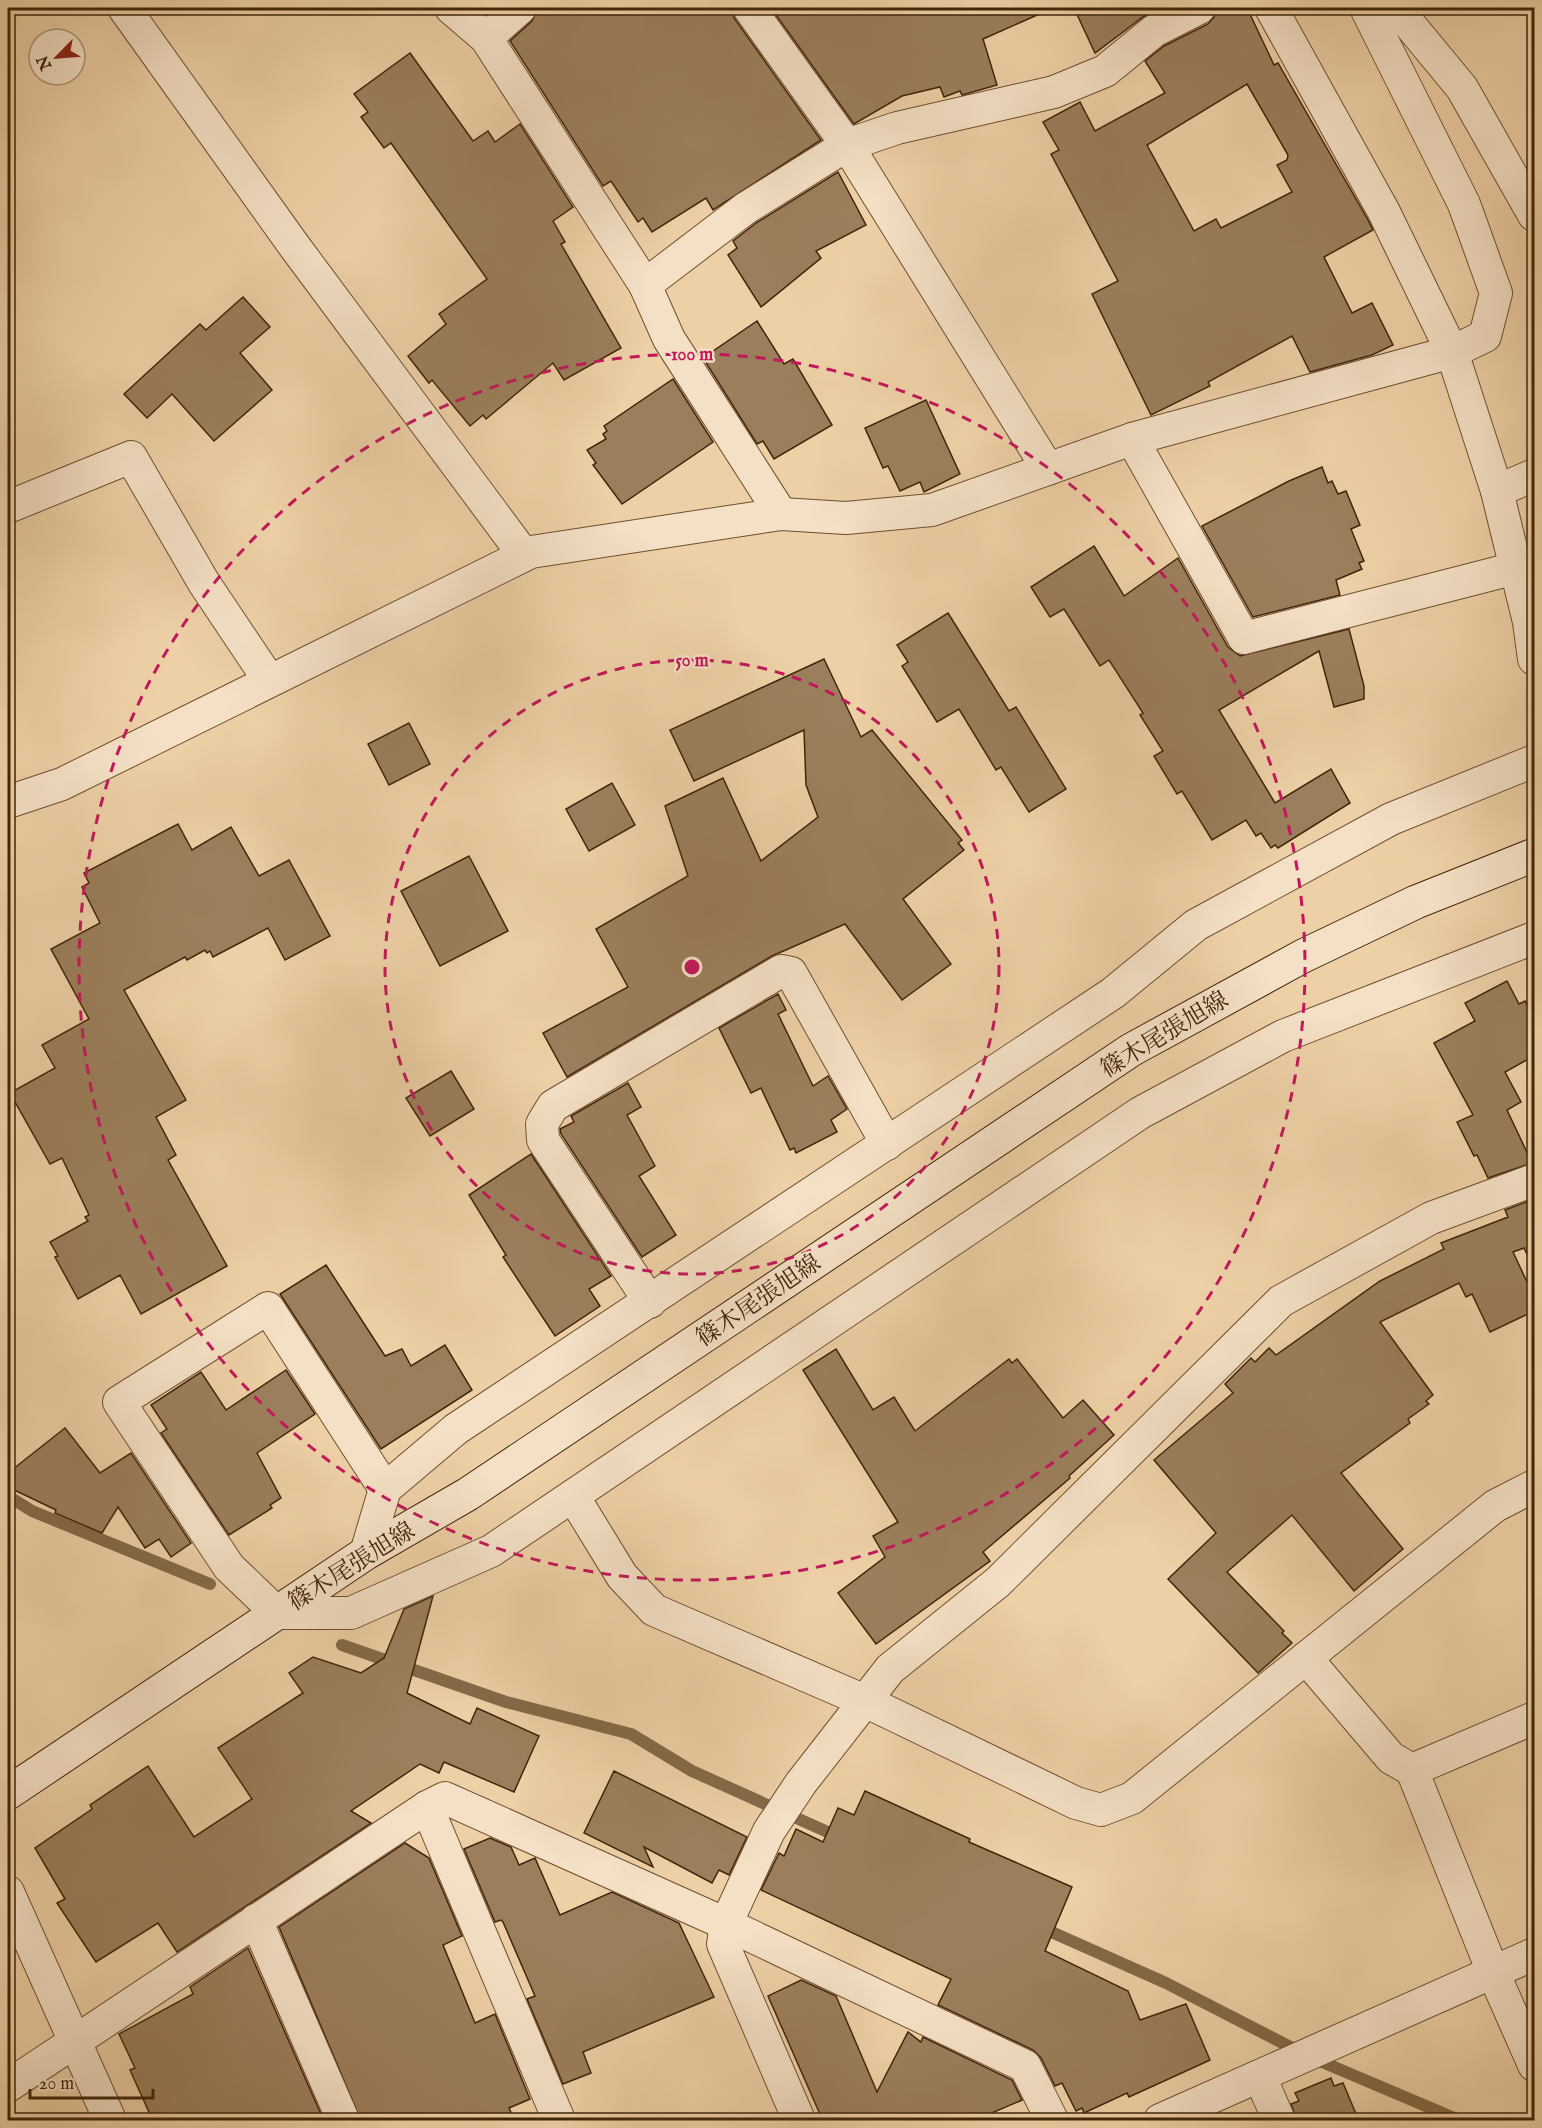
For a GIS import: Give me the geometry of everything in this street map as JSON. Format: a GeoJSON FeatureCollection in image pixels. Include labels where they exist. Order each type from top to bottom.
{"type":"FeatureCollection","features":[{"type":"Feature","properties":{"kind":"main road","name":"篠木尾張旭線"},"geometry":{"type":"LineString","coordinates":[[8,1793],[366,1553],[468,1494],[1131,1050],[1219,1000],[1313,951],[1416,903],[1534,855]]}},
{"type":"Feature","properties":{"kind":"street"},"geometry":{"type":"LineString","coordinates":[[124,8],[295,247],[524,555]]}},
{"type":"Feature","properties":{"kind":"street"},"geometry":{"type":"LineString","coordinates":[[451,8],[486,38],[645,285],[669,339],[781,513]]}},
{"type":"Feature","properties":{"kind":"street"},"geometry":{"type":"LineString","coordinates":[[486,38],[520,8]]}},
{"type":"Feature","properties":{"kind":"street"},"geometry":{"type":"LineString","coordinates":[[749,8],[847,145],[1048,469]]}},
{"type":"Feature","properties":{"kind":"street"},"geometry":{"type":"LineString","coordinates":[[645,285],[746,208],[847,145],[897,128],[1054,92],[1105,71],[1154,31],[1199,8]]}},
{"type":"Feature","properties":{"kind":"street"},"geometry":{"type":"LineString","coordinates":[[1271,8],[1384,212],[1452,352],[1497,491],[1516,568],[1534,659]]}},
{"type":"Feature","properties":{"kind":"street"},"geometry":{"type":"LineString","coordinates":[[8,802],[62,784],[524,555],[781,513],[846,518],[932,510],[1132,439],[1452,352],[1485,336],[1496,293],[1464,204],[1366,8]]}},
{"type":"Feature","properties":{"kind":"street"},"geometry":{"type":"LineString","coordinates":[[1396,8],[1462,88],[1534,215]]}},
{"type":"Feature","properties":{"kind":"street"},"geometry":{"type":"LineString","coordinates":[[1132,439],[1244,638],[1516,568]]}},
{"type":"Feature","properties":{"kind":"street"},"geometry":{"type":"LineString","coordinates":[[8,507],[131,456],[204,583],[269,680]]}},
{"type":"Feature","properties":{"kind":"street"},"geometry":{"type":"LineString","coordinates":[[1497,491],[1534,475]]}},
{"type":"Feature","properties":{"kind":"street"},"geometry":{"type":"LineString","coordinates":[[366,1553],[385,1489],[456,1429],[1113,993],[1196,925],[1391,819],[1534,761]]}},
{"type":"Feature","properties":{"kind":"street"},"geometry":{"type":"LineString","coordinates":[[385,1489],[268,1308],[119,1402],[229,1567],[277,1613],[351,1613],[491,1551],[1140,1113],[1282,1036],[1534,938]]}},
{"type":"Feature","properties":{"kind":"street"},"geometry":{"type":"LineString","coordinates":[[650,1302],[543,1140],[542,1124],[553,1106],[781,971],[790,973],[887,1144]]}},
{"type":"Feature","properties":{"kind":"street"},"geometry":{"type":"LineString","coordinates":[[799,2121],[723,1944],[726,1924],[773,1826],[791,1798],[865,1701],[890,1669],[998,1582],[1281,1300],[1431,1218],[1534,1180]]}},
{"type":"Feature","properties":{"kind":"street"},"geometry":{"type":"LineString","coordinates":[[573,1496],[622,1576],[654,1610],[865,1701],[1076,1803],[1101,1810],[1132,1798],[1495,1506],[1534,1486]]}},
{"type":"Feature","properties":{"kind":"street"},"geometry":{"type":"LineString","coordinates":[[1306,1658],[1391,1758],[1412,1770],[1493,1972],[1534,2065]]}},
{"type":"Feature","properties":{"kind":"street"},"geometry":{"type":"LineString","coordinates":[[1412,1770],[1534,1718]]}},
{"type":"Feature","properties":{"kind":"street"},"geometry":{"type":"LineString","coordinates":[[8,2086],[427,1807],[445,1798],[726,1924],[1025,2066],[1052,2121]]}},
{"type":"Feature","properties":{"kind":"street"},"geometry":{"type":"LineString","coordinates":[[427,1807],[559,2121]]}},
{"type":"Feature","properties":{"kind":"street"},"geometry":{"type":"LineString","coordinates":[[8,1892],[110,2121]]}},
{"type":"Feature","properties":{"kind":"street"},"geometry":{"type":"LineString","coordinates":[[256,1920],[343,2121]]}},
{"type":"Feature","properties":{"kind":"street"},"geometry":{"type":"LineString","coordinates":[[1160,2121],[1534,1954]]}},
{"type":"Feature","properties":{"kind":"street"},"geometry":{"type":"LineString","coordinates":[[1260,2077],[1279,2121]]}},
{"type":"Feature","properties":{"kind":"building"},"geometry":{"type":"Polygon","coordinates":[[[538,8],[731,8],[734,18],[821,140],[713,210],[706,198],[652,232],[643,218],[638,222],[611,181],[603,186],[510,41],[532,21],[538,8]]]}},
{"type":"Feature","properties":{"kind":"building"},"geometry":{"type":"Polygon","coordinates":[[[771,8],[1053,8],[983,39],[997,85],[962,95],[960,91],[944,97],[940,87],[902,96],[854,124],[771,8]]]}},
{"type":"Feature","properties":{"kind":"building"},"geometry":{"type":"Polygon","coordinates":[[[1074,8],[1160,8],[1143,17],[1095,53],[1074,8]]]}},
{"type":"Feature","properties":{"kind":"building"},"geometry":{"type":"Polygon","coordinates":[[[1217,8],[1247,8],[1274,65],[1278,63],[1368,220],[1373,230],[1324,257],[1352,313],[1372,303],[1393,345],[1372,355],[1310,372],[1292,336],[1208,382],[1210,386],[1151,415],[1092,294],[1118,281],[1051,154],[1059,150],[1043,122],[1080,102],[1095,131],[1165,93],[1145,61],[1164,46],[1208,24],[1217,8]],[[1247,84],[1147,145],[1194,231],[1216,219],[1221,228],[1292,192],[1277,165],[1287,160],[1288,155],[1247,84]]]}},
{"type":"Feature","properties":{"kind":"building"},"geometry":{"type":"Polygon","coordinates":[[[410,53],[473,141],[488,131],[495,142],[520,124],[573,207],[553,221],[565,242],[561,244],[621,348],[564,380],[553,363],[486,419],[483,415],[470,426],[432,380],[429,383],[408,356],[446,324],[439,314],[487,279],[391,143],[384,148],[361,117],[368,112],[354,94],[410,53]]]}},
{"type":"Feature","properties":{"kind":"building"},"geometry":{"type":"Polygon","coordinates":[[[838,172],[866,225],[816,251],[821,258],[761,307],[728,255],[737,248],[733,241],[756,223],[838,172]]]}},
{"type":"Feature","properties":{"kind":"building"},"geometry":{"type":"Polygon","coordinates":[[[243,297],[270,327],[240,353],[272,390],[214,441],[172,394],[147,418],[124,394],[200,324],[206,330],[243,297]]]}},
{"type":"Feature","properties":{"kind":"building"},"geometry":{"type":"Polygon","coordinates":[[[757,321],[784,364],[793,359],[832,425],[774,459],[763,441],[757,444],[703,358],[757,321]]]}},
{"type":"Feature","properties":{"kind":"building"},"geometry":{"type":"Polygon","coordinates":[[[673,379],[713,442],[622,504],[593,465],[596,463],[587,450],[606,439],[603,434],[607,431],[604,426],[673,379]]]}},
{"type":"Feature","properties":{"kind":"building"},"geometry":{"type":"Polygon","coordinates":[[[926,400],[960,474],[924,492],[920,482],[900,491],[888,466],[883,468],[865,428],[926,400]]]}},
{"type":"Feature","properties":{"kind":"building"},"geometry":{"type":"Polygon","coordinates":[[[1322,467],[1328,483],[1332,481],[1338,494],[1346,491],[1360,525],[1351,529],[1364,561],[1359,563],[1362,569],[1336,580],[1340,595],[1253,617],[1202,526],[1289,481],[1322,467]]]}},
{"type":"Feature","properties":{"kind":"building"},"geometry":{"type":"Polygon","coordinates":[[[1094,546],[1124,596],[1178,558],[1228,647],[1240,656],[1349,629],[1364,686],[1364,699],[1334,707],[1319,651],[1219,710],[1275,803],[1331,769],[1350,803],[1278,848],[1275,845],[1271,848],[1261,833],[1256,836],[1246,820],[1212,840],[1182,791],[1177,794],[1154,756],[1163,751],[1140,715],[1143,713],[1109,660],[1100,666],[1064,609],[1050,617],[1031,587],[1094,546]]]}},
{"type":"Feature","properties":{"kind":"building"},"geometry":{"type":"Polygon","coordinates":[[[948,613],[1009,711],[1016,707],[1066,789],[1029,812],[1001,767],[996,770],[959,709],[937,722],[902,666],[908,662],[897,645],[948,613]]]}},
{"type":"Feature","properties":{"kind":"building"},"geometry":{"type":"Polygon","coordinates":[[[824,659],[861,737],[872,730],[962,840],[958,843],[964,850],[903,899],[951,964],[902,1000],[845,924],[772,956],[567,1077],[543,1033],[628,987],[596,929],[688,876],[665,806],[723,778],[761,861],[818,817],[806,785],[804,730],[694,781],[670,730],[824,659]]]}},
{"type":"Feature","properties":{"kind":"building"},"geometry":{"type":"Polygon","coordinates":[[[409,723],[430,764],[389,785],[368,744],[409,723]]]}},
{"type":"Feature","properties":{"kind":"building"},"geometry":{"type":"Polygon","coordinates":[[[612,783],[635,825],[589,851],[566,809],[612,783]]]}},
{"type":"Feature","properties":{"kind":"building"},"geometry":{"type":"Polygon","coordinates":[[[178,824],[192,850],[231,827],[259,876],[289,860],[330,936],[285,960],[268,928],[213,957],[210,951],[207,953],[205,950],[187,960],[185,957],[124,990],[186,1100],[156,1117],[176,1155],[168,1160],[227,1266],[141,1314],[120,1275],[78,1299],[55,1257],[58,1256],[50,1242],[88,1221],[85,1217],[89,1215],[62,1158],[50,1164],[10,1093],[55,1068],[42,1045],[89,1019],[51,949],[100,923],[82,887],[89,883],[84,873],[178,824]]]}},
{"type":"Feature","properties":{"kind":"building"},"geometry":{"type":"Polygon","coordinates":[[[469,856],[508,931],[440,966],[401,891],[469,856]]]}},
{"type":"Feature","properties":{"kind":"building"},"geometry":{"type":"Polygon","coordinates":[[[1507,981],[1519,1004],[1525,1001],[1534,1019],[1534,1056],[1505,1072],[1521,1102],[1507,1110],[1532,1163],[1488,1178],[1457,1122],[1473,1115],[1434,1043],[1475,1021],[1465,1003],[1507,981]]]}},
{"type":"Feature","properties":{"kind":"building"},"geometry":{"type":"Polygon","coordinates":[[[778,994],[786,1010],[778,1014],[813,1086],[828,1076],[847,1109],[831,1120],[837,1132],[796,1153],[794,1148],[790,1150],[761,1088],[751,1093],[719,1028],[778,994]]]}},
{"type":"Feature","properties":{"kind":"building"},"geometry":{"type":"Polygon","coordinates":[[[451,1071],[474,1109],[430,1136],[406,1098],[451,1071]]]}},
{"type":"Feature","properties":{"kind":"building"},"geometry":{"type":"Polygon","coordinates":[[[628,1083],[641,1107],[627,1115],[655,1166],[639,1176],[676,1235],[642,1257],[561,1134],[560,1129],[574,1122],[571,1116],[628,1083]]]}},
{"type":"Feature","properties":{"kind":"building"},"geometry":{"type":"Polygon","coordinates":[[[531,1154],[611,1276],[589,1289],[600,1306],[555,1336],[503,1257],[506,1255],[469,1195],[531,1154]]]}},
{"type":"Feature","properties":{"kind":"building"},"geometry":{"type":"Polygon","coordinates":[[[1534,1199],[1534,1269],[1524,1248],[1513,1252],[1534,1297],[1534,1311],[1490,1332],[1472,1294],[1466,1297],[1459,1283],[1380,1322],[1433,1395],[1426,1401],[1429,1404],[1408,1419],[1410,1423],[1341,1473],[1403,1549],[1354,1591],[1292,1515],[1227,1572],[1284,1631],[1282,1633],[1292,1643],[1258,1673],[1168,1579],[1216,1533],[1154,1460],[1233,1393],[1225,1384],[1251,1358],[1255,1362],[1269,1348],[1276,1355],[1380,1281],[1444,1249],[1441,1243],[1508,1217],[1505,1210],[1534,1199]]]}},
{"type":"Feature","properties":{"kind":"building"},"geometry":{"type":"Polygon","coordinates":[[[326,1265],[385,1356],[402,1349],[411,1366],[445,1345],[472,1390],[381,1449],[280,1294],[326,1265]]]}},
{"type":"Feature","properties":{"kind":"building"},"geometry":{"type":"Polygon","coordinates":[[[836,1349],[873,1410],[894,1397],[915,1431],[1009,1359],[1012,1363],[1017,1359],[1063,1418],[1083,1400],[1114,1435],[1069,1476],[1070,1478],[983,1552],[990,1561],[876,1644],[838,1593],[885,1557],[873,1536],[898,1522],[803,1370],[836,1349]]]}},
{"type":"Feature","properties":{"kind":"building"},"geometry":{"type":"Polygon","coordinates":[[[286,1370],[315,1414],[257,1453],[281,1498],[270,1505],[272,1508],[229,1535],[161,1433],[167,1429],[151,1405],[201,1372],[226,1410],[286,1370]]]}},
{"type":"Feature","properties":{"kind":"building"},"geometry":{"type":"Polygon","coordinates":[[[65,1428],[100,1473],[131,1453],[191,1543],[171,1557],[159,1539],[145,1548],[118,1507],[102,1533],[55,1513],[56,1510],[8,1487],[8,1473],[65,1428]]]}},
{"type":"Feature","properties":{"kind":"building"},"geometry":{"type":"Polygon","coordinates":[[[433,1596],[407,1693],[470,1724],[477,1708],[539,1736],[514,1792],[444,1762],[439,1773],[420,1764],[351,1811],[371,1823],[177,1952],[158,1923],[96,1962],[57,1903],[65,1899],[35,1848],[92,1809],[90,1805],[148,1766],[194,1837],[252,1799],[218,1748],[303,1693],[289,1673],[313,1657],[361,1673],[384,1658],[404,1609],[433,1596]]]}},
{"type":"Feature","properties":{"kind":"building"},"geometry":{"type":"Polygon","coordinates":[[[614,1771],[747,1837],[729,1875],[719,1870],[712,1883],[644,1847],[653,1867],[584,1833],[614,1771]]]}},
{"type":"Feature","properties":{"kind":"building"},"geometry":{"type":"Polygon","coordinates":[[[865,1791],[970,1839],[969,1842],[1072,1887],[1045,1951],[1128,1991],[1140,2020],[1186,2004],[1210,2060],[1129,2097],[1127,2093],[1084,2113],[1082,2108],[1076,2111],[1062,2083],[1055,2086],[1041,2058],[1033,2050],[938,2005],[951,1979],[761,1890],[779,1853],[784,1856],[796,1829],[823,1842],[838,1808],[854,1815],[865,1791]]]}},
{"type":"Feature","properties":{"kind":"building"},"geometry":{"type":"Polygon","coordinates":[[[490,1838],[511,1847],[519,1865],[535,1858],[560,1915],[612,1892],[679,1923],[714,1997],[583,2052],[591,2073],[563,2084],[527,1999],[535,1996],[503,1922],[501,1920],[495,1922],[464,1849],[490,1838]]]}},
{"type":"Feature","properties":{"kind":"building"},"geometry":{"type":"Polygon","coordinates":[[[405,1843],[429,1858],[462,1936],[443,1945],[475,2023],[495,2014],[530,2099],[509,2108],[515,2121],[361,2121],[279,1927],[405,1843]]]}},
{"type":"Feature","properties":{"kind":"building"},"geometry":{"type":"Polygon","coordinates":[[[248,1948],[324,2121],[153,2121],[130,2070],[135,2068],[119,2034],[193,1994],[190,1987],[248,1948]]]}},
{"type":"Feature","properties":{"kind":"building"},"geometry":{"type":"Polygon","coordinates":[[[801,1980],[836,1996],[877,2092],[908,2032],[921,2042],[923,2037],[1012,2080],[1022,2100],[973,2121],[823,2121],[768,1996],[801,1980]]]}},
{"type":"Feature","properties":{"kind":"building"},"geometry":{"type":"Polygon","coordinates":[[[1331,2078],[1334,2086],[1343,2083],[1359,2121],[1297,2121],[1291,2104],[1299,2101],[1295,2093],[1331,2078]]]}},
{"type":"Feature","properties":{"kind":"waterway"},"geometry":{"type":"LineString","coordinates":[[8,1496],[32,1511],[210,1584]]}},
{"type":"Feature","properties":{"kind":"waterway"},"geometry":{"type":"LineString","coordinates":[[342,1645],[506,1702],[631,1734],[692,1771],[841,1838]]}},
{"type":"Feature","properties":{"kind":"waterway"},"geometry":{"type":"LineString","coordinates":[[1038,1926],[1166,1983],[1308,2056],[1459,2120]]}}]}
